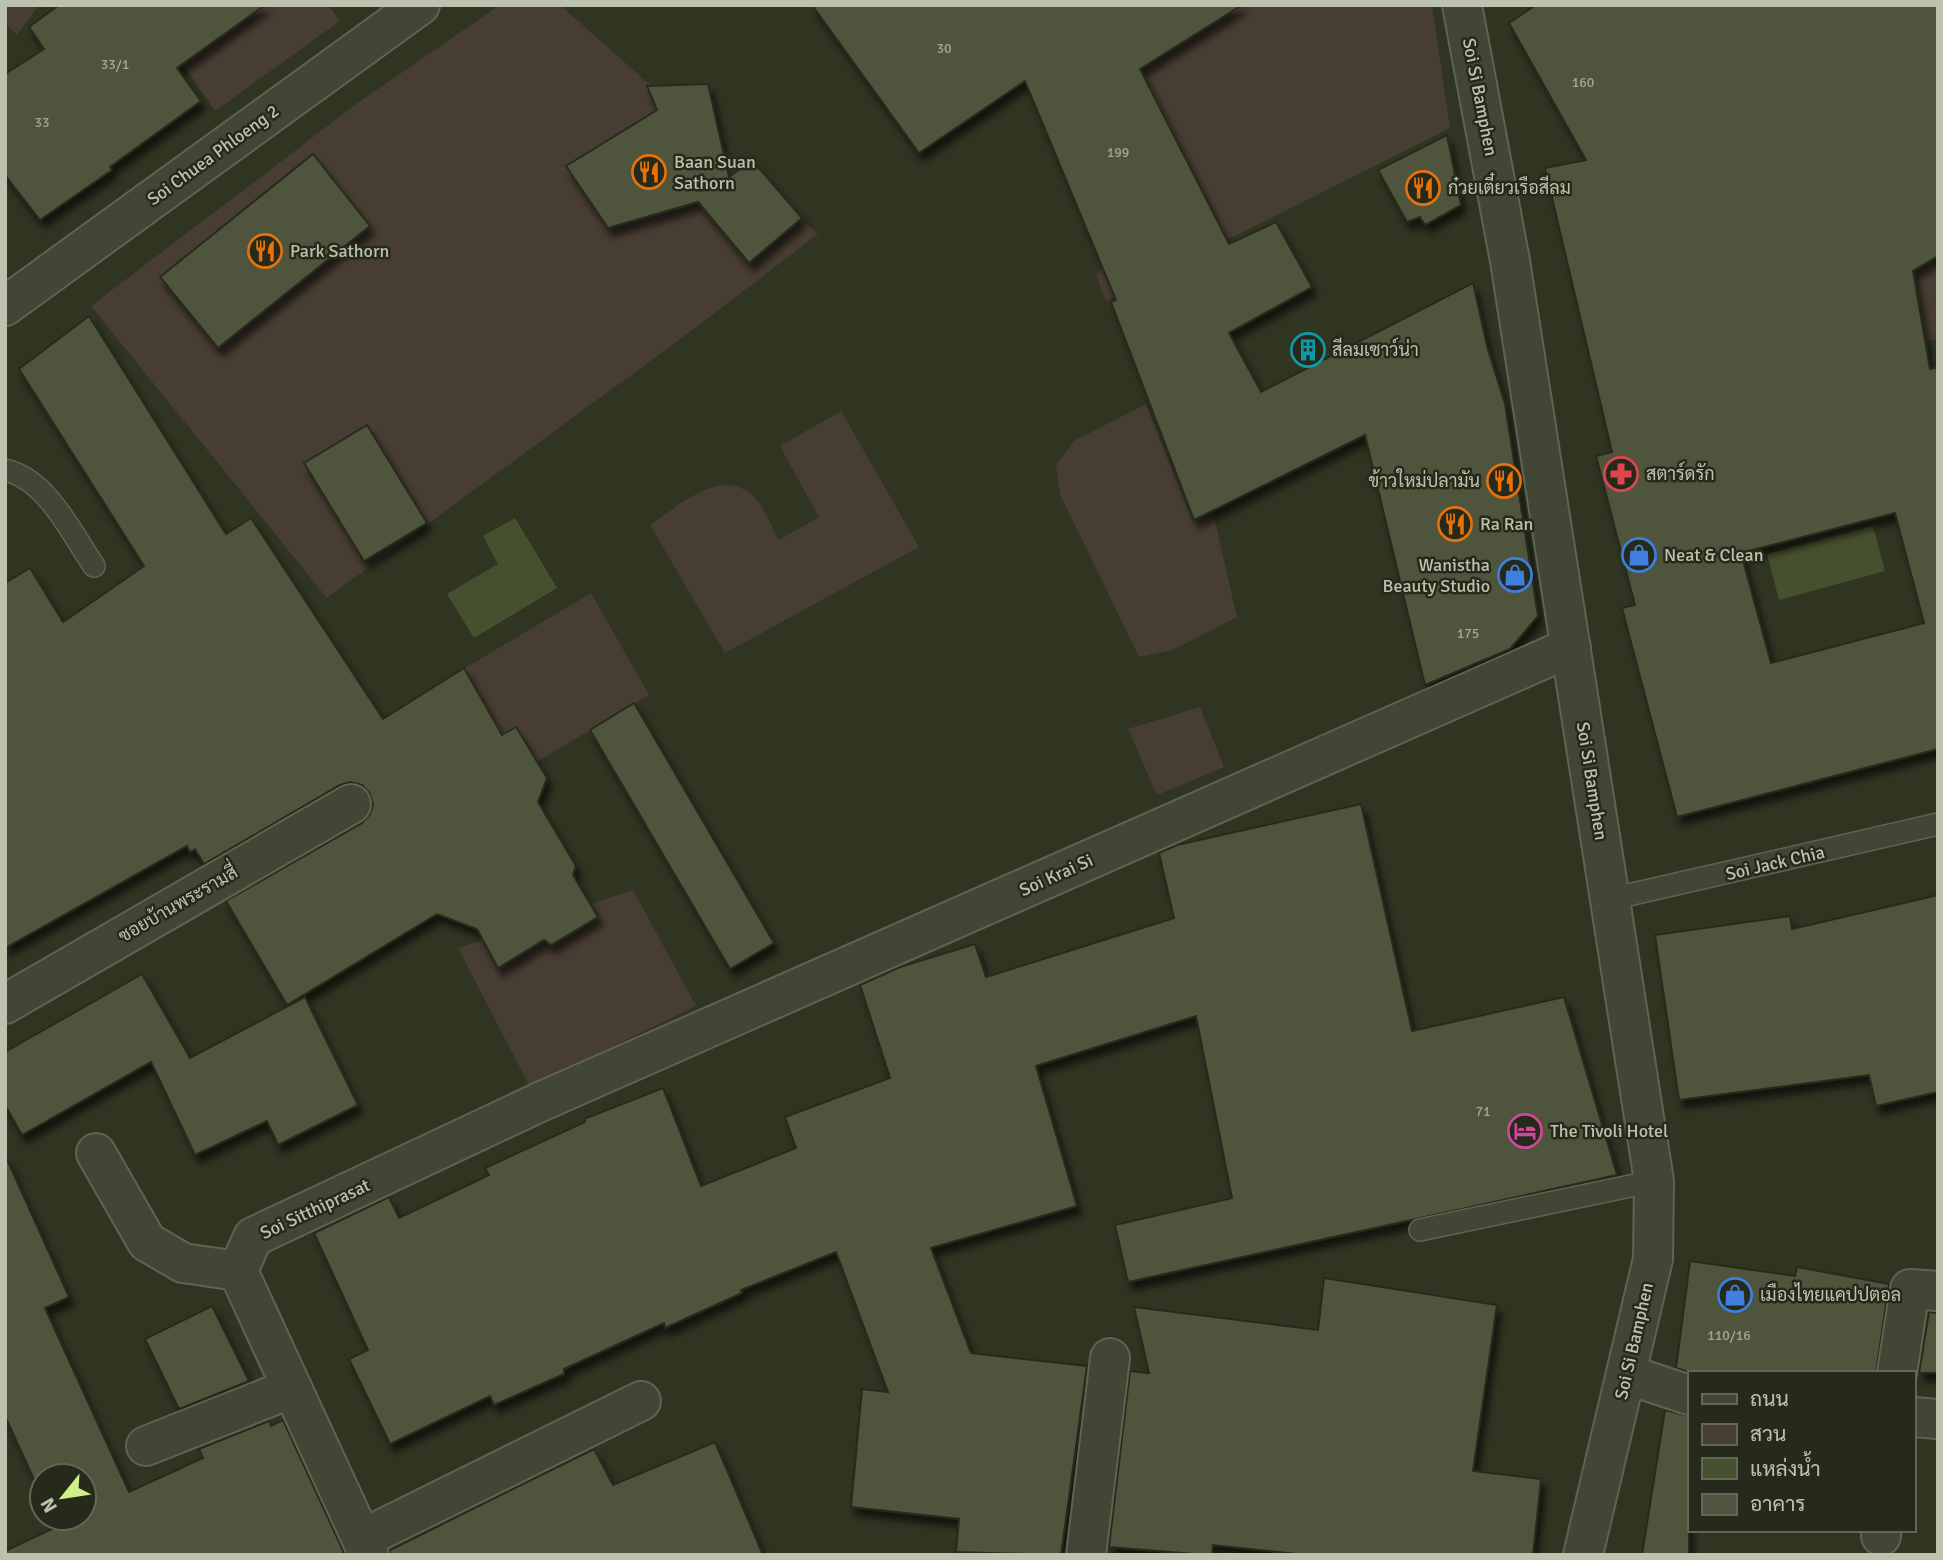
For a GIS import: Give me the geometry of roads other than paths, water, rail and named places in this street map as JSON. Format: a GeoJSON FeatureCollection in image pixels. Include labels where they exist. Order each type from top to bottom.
{"type":"FeatureCollection","features":[{"type":"Feature","properties":{"kind":"street","name":"Soi Chuea Phloeng 2"},"geometry":{"type":"LineString","coordinates":[[5,306],[420,5]]}},
{"type":"Feature","properties":{"kind":"street","name":"Soi Si Bamphen"},"geometry":{"type":"LineString","coordinates":[[1462,5],[1509,253],[1654,1181],[1653,1259],[1583,1555]]}},
{"type":"Feature","properties":{"kind":"street","name":"Soi Krai Si"},"geometry":{"type":"LineString","coordinates":[[540,1102],[1571,647]]}},
{"type":"Feature","properties":{"kind":"street","name":"ซอยบ้านพระรามสี่"},"geometry":{"type":"LineString","coordinates":[[5,1004],[351,804]]}},
{"type":"Feature","properties":{"kind":"street","name":"Soi Sitthiprasat"},"geometry":{"type":"LineString","coordinates":[[238,1271],[253,1237],[540,1102]]}},
{"type":"Feature","properties":{"kind":"street"},"geometry":{"type":"LineString","coordinates":[[96,1153],[147,1242],[183,1263],[238,1271],[366,1547],[641,1401]]}},
{"type":"Feature","properties":{"kind":"street"},"geometry":{"type":"LineString","coordinates":[[1897,1371],[1910,1289],[1938,1291]]}},
{"type":"Feature","properties":{"kind":"street"},"geometry":{"type":"LineString","coordinates":[[1086,1555],[1110,1358]]}},
{"type":"Feature","properties":{"kind":"street"},"geometry":{"type":"LineString","coordinates":[[1626,1374],[1688,1395]]}},
{"type":"Feature","properties":{"kind":"street"},"geometry":{"type":"LineString","coordinates":[[146,1446],[292,1388]]}},
{"type":"Feature","properties":{"kind":"street"},"geometry":{"type":"LineString","coordinates":[[1915,1418],[1938,1419]]}},
{"type":"Feature","properties":{"kind":"lane"},"geometry":{"type":"LineString","coordinates":[[5,470],[19,473],[51,503],[94,566]]}},
{"type":"Feature","properties":{"kind":"lane","name":"Soi Jack Chia"},"geometry":{"type":"LineString","coordinates":[[1611,899],[1938,824]]}},
{"type":"Feature","properties":{"kind":"lane"},"geometry":{"type":"LineString","coordinates":[[1420,1230],[1654,1181]]}},
{"type":"Feature","properties":{"kind":"water"},"geometry":{"type":"Polygon","coordinates":[[[515,518],[557,588],[474,638],[447,594],[498,564],[483,536],[515,518]]]}},
{"type":"Feature","properties":{"kind":"water"},"geometry":{"type":"Polygon","coordinates":[[[1873,526],[1885,571],[1779,600],[1767,554],[1873,526]]]}},
{"type":"Feature","properties":{"kind":"place","name":"Baan Suan Sathorn"},"geometry":{"type":"Point","coordinates":[649,172]}},
{"type":"Feature","properties":{"kind":"place","name":"ก๋วยเตี๋ยวเรือสีลม"},"geometry":{"type":"Point","coordinates":[1423,188]}},
{"type":"Feature","properties":{"kind":"place","name":"Park Sathorn"},"geometry":{"type":"Point","coordinates":[265,251]}},
{"type":"Feature","properties":{"kind":"place","name":"สีลมเซาว์น่า"},"geometry":{"type":"Point","coordinates":[1308,350]}},
{"type":"Feature","properties":{"kind":"place","name":"สตาร์ดรัก"},"geometry":{"type":"Point","coordinates":[1621,474]}},
{"type":"Feature","properties":{"kind":"place","name":"ข้าวใหม่ปลามัน"},"geometry":{"type":"Point","coordinates":[1504,481]}},
{"type":"Feature","properties":{"kind":"place","name":"Ra Ran"},"geometry":{"type":"Point","coordinates":[1455,524]}},
{"type":"Feature","properties":{"kind":"place","name":"Neat & Clean"},"geometry":{"type":"Point","coordinates":[1639,555]}},
{"type":"Feature","properties":{"kind":"place","name":"Wanistha Beauty Studio"},"geometry":{"type":"Point","coordinates":[1515,575]}},
{"type":"Feature","properties":{"kind":"place","name":"The Tivoli Hotel"},"geometry":{"type":"Point","coordinates":[1525,1131]}},
{"type":"Feature","properties":{"kind":"place","name":"เมืองไทยแคปปตอล"},"geometry":{"type":"Point","coordinates":[1735,1295]}}]}
